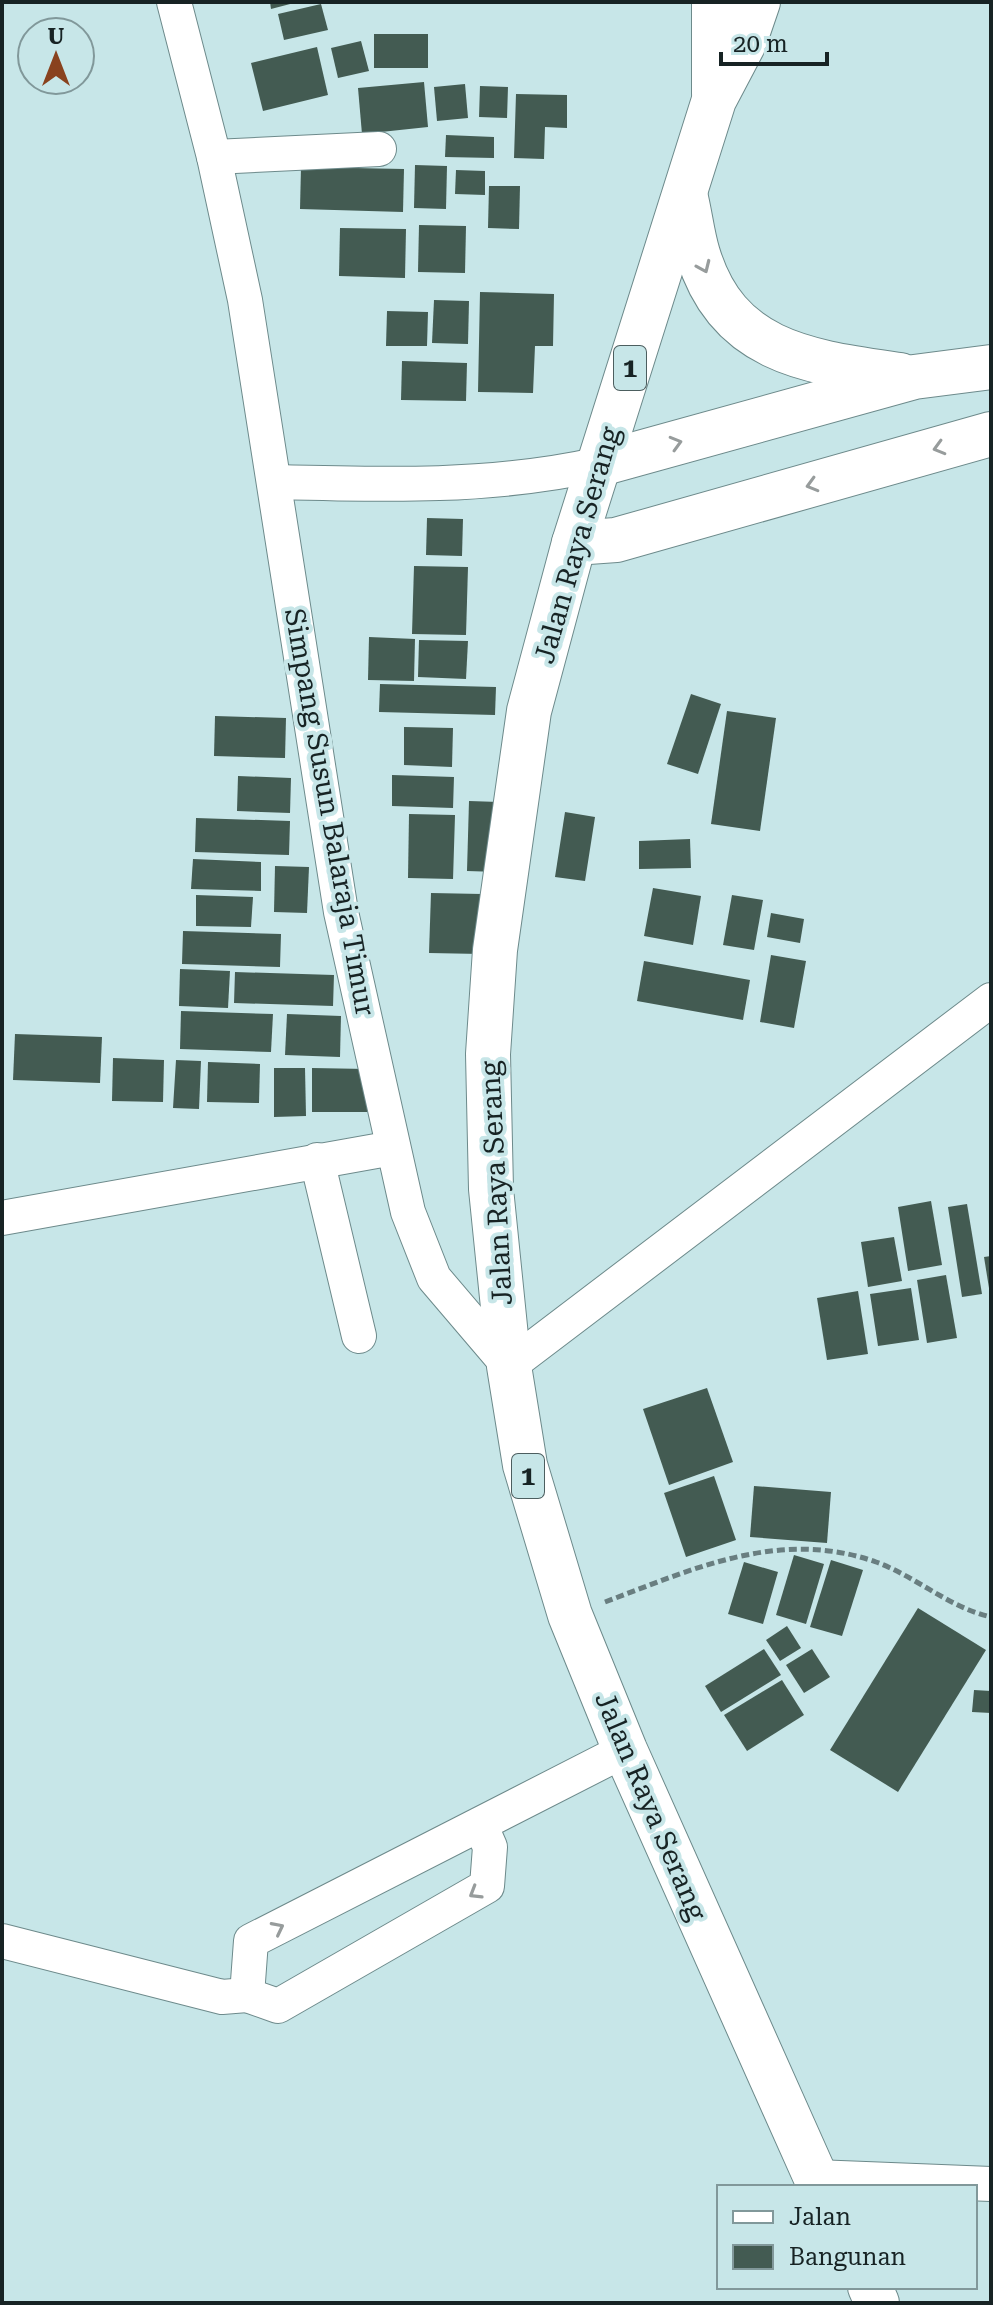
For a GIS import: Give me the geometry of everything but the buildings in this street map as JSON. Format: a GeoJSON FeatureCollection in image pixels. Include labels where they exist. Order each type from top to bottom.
{"type":"FeatureCollection","features":[{"type":"Feature","properties":{"kind":"highway","name":"Jalan Raya Serang"},"geometry":{"type":"LineString","coordinates":[[714,2],[714,100]]}},
{"type":"Feature","properties":{"kind":"highway","name":"Jalan Raya Serang"},"geometry":{"type":"LineString","coordinates":[[758,2],[744,43],[714,100],[574,543],[529,711],[495,950],[488,1054],[491,1189],[509,1366],[525,1465],[570,1615],[625,1750],[818,2182]]}},
{"type":"Feature","properties":{"kind":"highway"},"geometry":{"type":"LineString","coordinates":[[685,191],[699,256],[720,300],[745,332],[782,350],[842,366],[914,377]]}},
{"type":"Feature","properties":{"kind":"highway"},"geometry":{"type":"LineString","coordinates":[[600,464],[914,377],[991,367]]}},
{"type":"Feature","properties":{"kind":"highway"},"geometry":{"type":"LineString","coordinates":[[574,543],[616,540],[991,434]]}},
{"type":"Feature","properties":{"kind":"street","name":"Simpang Susun Balaraja Timur"},"geometry":{"type":"LineString","coordinates":[[174,2],[214,157],[245,300],[276,482],[341,912],[408,1212],[434,1278],[509,1366]]}},
{"type":"Feature","properties":{"kind":"street"},"geometry":{"type":"LineString","coordinates":[[214,157],[379,149]]}},
{"type":"Feature","properties":{"kind":"street"},"geometry":{"type":"LineString","coordinates":[[276,482],[464,483],[551,475],[600,464]]}},
{"type":"Feature","properties":{"kind":"street"},"geometry":{"type":"LineString","coordinates":[[509,1366],[991,1000]]}},
{"type":"Feature","properties":{"kind":"street"},"geometry":{"type":"LineString","coordinates":[[2,1218],[393,1148]]}},
{"type":"Feature","properties":{"kind":"street"},"geometry":{"type":"LineString","coordinates":[[317,1160],[359,1336]]}},
{"type":"Feature","properties":{"kind":"street"},"geometry":{"type":"LineString","coordinates":[[247,1995],[251,1941],[625,1750]]}},
{"type":"Feature","properties":{"kind":"street"},"geometry":{"type":"LineString","coordinates":[[2,1941],[222,1997],[247,1995],[278,2006],[487,1886],[490,1847],[480,1824]]}},
{"type":"Feature","properties":{"kind":"street"},"geometry":{"type":"LineString","coordinates":[[818,2182],[991,2184]]}},
{"type":"Feature","properties":{"kind":"path"},"geometry":{"type":"LineString","coordinates":[[570,1615],[728,1556],[781,1549],[827,1552],[876,1562],[991,1617]]}}]}
